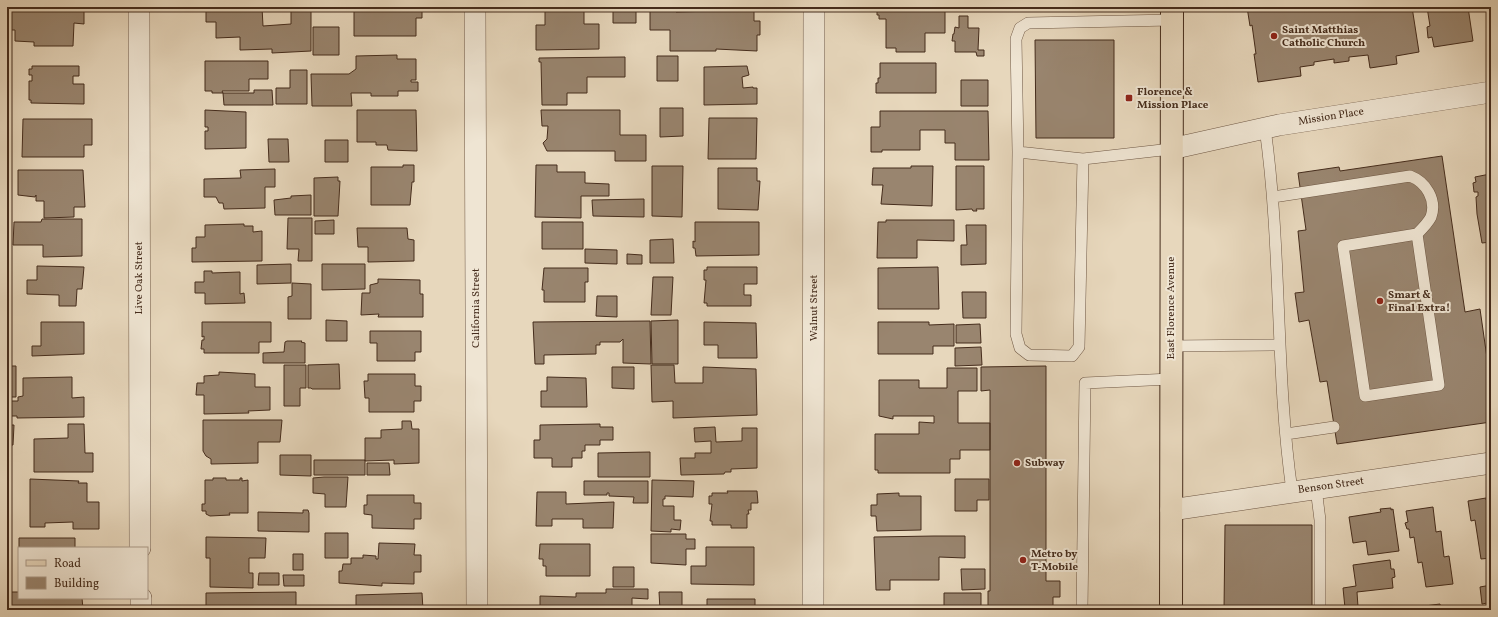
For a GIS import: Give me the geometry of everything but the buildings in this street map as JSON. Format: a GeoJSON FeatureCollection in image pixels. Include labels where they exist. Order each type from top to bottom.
{"type":"FeatureCollection","features":[{"type":"Feature","properties":{"kind":"main road","name":"East Florence Avenue"},"geometry":{"type":"LineString","coordinates":[[1171,610],[1172,13]]}},
{"type":"Feature","properties":{"kind":"street","name":"Live Oak Street"},"geometry":{"type":"LineString","coordinates":[[139,7],[140,547]]}},
{"type":"Feature","properties":{"kind":"street","name":"California Street"},"geometry":{"type":"LineString","coordinates":[[475,7],[477,610]]}},
{"type":"Feature","properties":{"kind":"street","name":"Walnut Street"},"geometry":{"type":"LineString","coordinates":[[813,610],[814,7]]}},
{"type":"Feature","properties":{"kind":"street","name":"Mission Place"},"geometry":{"type":"LineString","coordinates":[[1172,149],[1265,128],[1491,92]]}},
{"type":"Feature","properties":{"kind":"street","name":"Benson Street"},"geometry":{"type":"LineString","coordinates":[[1171,510],[1491,462]]}},
{"type":"Feature","properties":{"kind":"street"},"geometry":{"type":"LineString","coordinates":[[141,599],[141,610]]}},
{"type":"Feature","properties":{"kind":"lane"},"geometry":{"type":"LineString","coordinates":[[1083,159],[1078,347],[1072,356],[1029,355],[1020,348],[1016,334],[1018,152],[1016,39],[1020,28],[1028,23],[1172,13]]}},
{"type":"Feature","properties":{"kind":"lane"},"geometry":{"type":"LineString","coordinates":[[1265,128],[1273,197],[1280,345],[1286,434],[1292,491]]}},
{"type":"Feature","properties":{"kind":"lane"},"geometry":{"type":"LineString","coordinates":[[1018,152],[1083,159],[1172,149]]}},
{"type":"Feature","properties":{"kind":"lane"},"geometry":{"type":"LineString","coordinates":[[1273,197],[1410,176],[1424,184],[1428,190],[1432,204],[1430,218],[1417,234],[1342,246],[1365,396],[1439,385],[1417,234]]}},
{"type":"Feature","properties":{"kind":"lane"},"geometry":{"type":"LineString","coordinates":[[1171,346],[1280,345]]}},
{"type":"Feature","properties":{"kind":"lane"},"geometry":{"type":"LineString","coordinates":[[1082,610],[1084,383],[1171,379]]}},
{"type":"Feature","properties":{"kind":"lane"},"geometry":{"type":"LineString","coordinates":[[1286,434],[1334,427]]}},
{"type":"Feature","properties":{"kind":"lane"},"geometry":{"type":"LineString","coordinates":[[1316,488],[1320,520],[1320,610]]}},
{"type":"Feature","properties":{"kind":"place","name":"Saint Matthias Catholic Church"},"geometry":{"type":"Point","coordinates":[1274,36]}},
{"type":"Feature","properties":{"kind":"place","name":"Florence & Mission Place"},"geometry":{"type":"Point","coordinates":[1129,98]}},
{"type":"Feature","properties":{"kind":"place","name":"Smart & Final Extra!"},"geometry":{"type":"Point","coordinates":[1380,301]}},
{"type":"Feature","properties":{"kind":"place","name":"Subway"},"geometry":{"type":"Point","coordinates":[1017,463]}},
{"type":"Feature","properties":{"kind":"place","name":"Metro by T-Mobile"},"geometry":{"type":"Point","coordinates":[1023,560]}}]}
